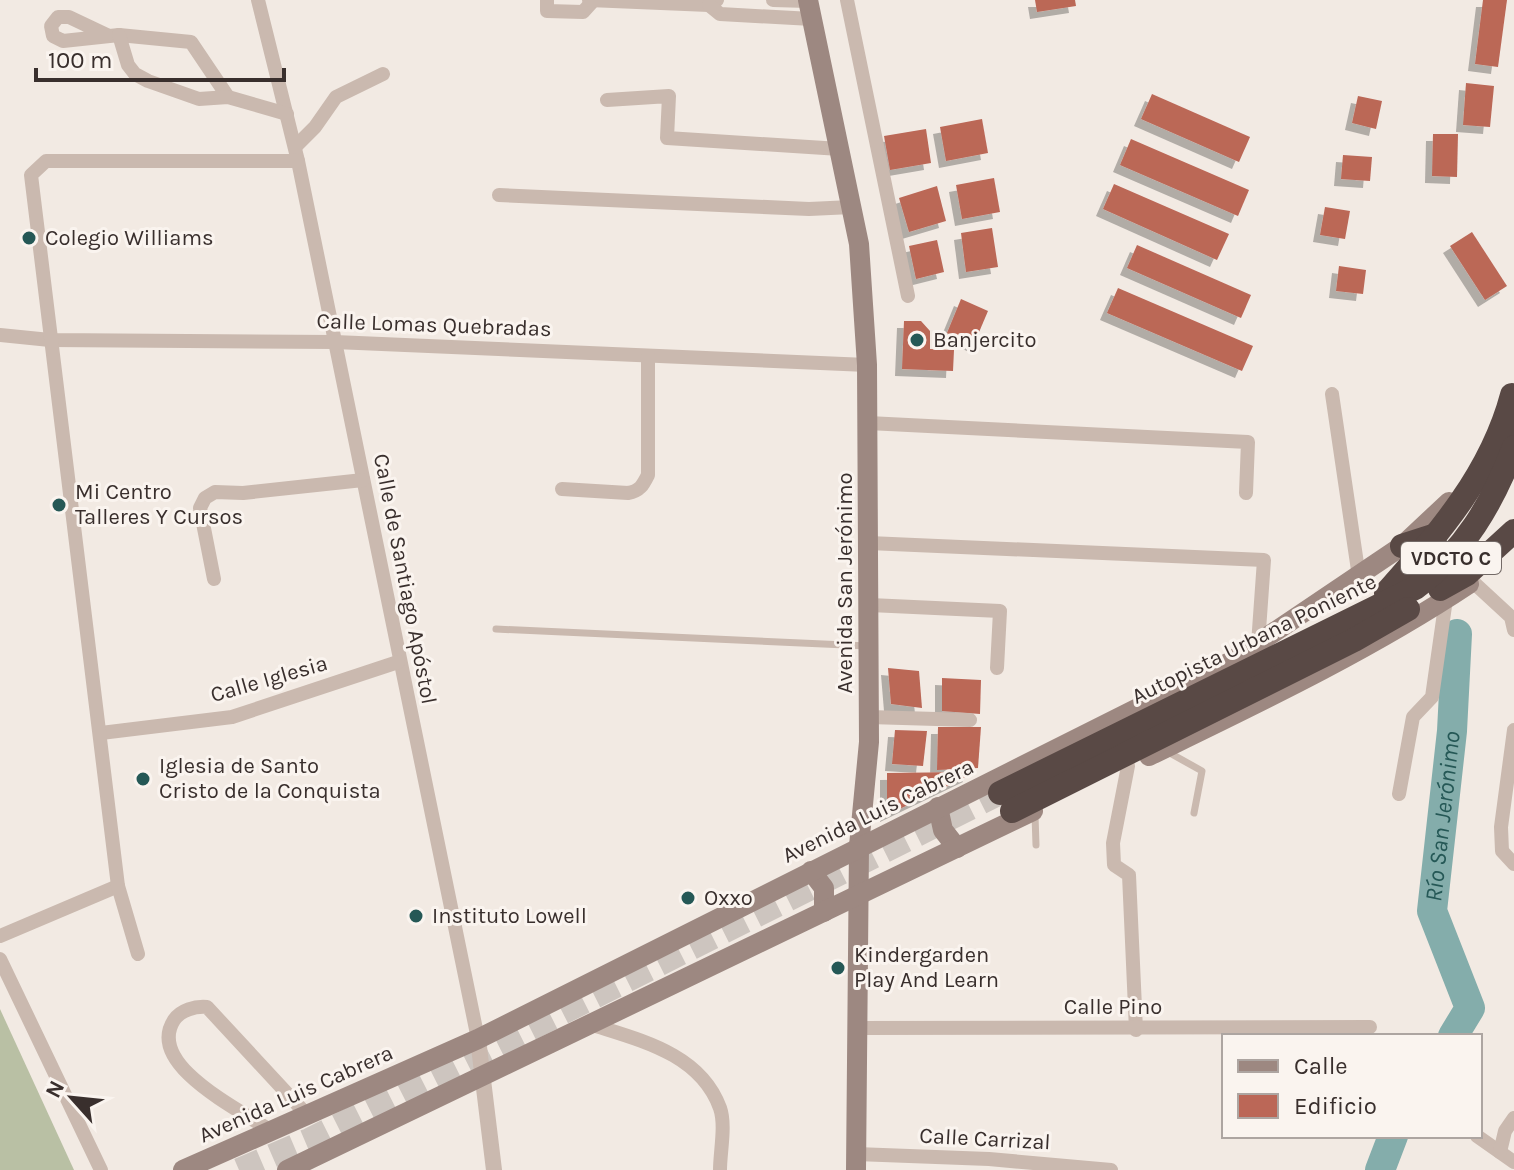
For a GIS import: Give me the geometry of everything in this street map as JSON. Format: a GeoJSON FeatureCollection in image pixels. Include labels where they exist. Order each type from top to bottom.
{"type":"FeatureCollection","features":[{"type":"Feature","properties":{"kind":"highway"},"geometry":{"type":"LineString","coordinates":[[1386,593],[1436,535],[1471,487],[1503,430],[1513,393]]}},
{"type":"Feature","properties":{"kind":"highway"},"geometry":{"type":"LineString","coordinates":[[1341,625],[1427,560],[1472,512],[1514,421]]}},
{"type":"Feature","properties":{"kind":"highway","name":"Autopista Urbana Poniente"},"geometry":{"type":"LineString","coordinates":[[1016,805],[1341,625],[1395,599],[1448,561],[1478,524],[1514,447]]}},
{"type":"Feature","properties":{"kind":"highway","name":"Autopista Urbana Poniente"},"geometry":{"type":"LineString","coordinates":[[1016,805],[1443,594],[1497,525],[1514,486]]}},
{"type":"Feature","properties":{"kind":"highway"},"geometry":{"type":"LineString","coordinates":[[1443,594],[1514,532]]}},
{"type":"Feature","properties":{"kind":"highway"},"geometry":{"type":"LineString","coordinates":[[1402,546],[1436,535]]}},
{"type":"Feature","properties":{"kind":"main road","name":"Avenida San Jerónimo"},"geometry":{"type":"LineString","coordinates":[[810,7],[859,244],[867,365],[870,646],[869,717],[859,846],[856,1162]]}},
{"type":"Feature","properties":{"kind":"main road","name":"Avenida Luis Cabrera"},"geometry":{"type":"LineString","coordinates":[[183,1170],[478,1039],[1230,662],[1359,577],[1437,516],[1463,485],[1513,393]]}},
{"type":"Feature","properties":{"kind":"main road"},"geometry":{"type":"LineString","coordinates":[[287,1170],[957,848],[1016,805],[1128,766],[1288,688],[1443,594],[1473,582],[1496,560],[1514,532]]}},
{"type":"Feature","properties":{"kind":"main road"},"geometry":{"type":"LineString","coordinates":[[938,807],[943,830],[957,848]]}},
{"type":"Feature","properties":{"kind":"main road"},"geometry":{"type":"LineString","coordinates":[[811,871],[824,888],[824,912]]}},
{"type":"Feature","properties":{"kind":"street","name":"Calle de Santiago Apóstol"},"geometry":{"type":"LineString","coordinates":[[258,0],[296,154],[398,662],[478,1039],[494,1170]]}},
{"type":"Feature","properties":{"kind":"street"},"geometry":{"type":"LineString","coordinates":[[547,0],[547,11],[583,12],[590,1],[713,3],[720,14],[810,7]]}},
{"type":"Feature","properties":{"kind":"street"},"geometry":{"type":"LineString","coordinates":[[773,0],[810,7]]}},
{"type":"Feature","properties":{"kind":"street"},"geometry":{"type":"LineString","coordinates":[[847,0],[908,296]]}},
{"type":"Feature","properties":{"kind":"street"},"geometry":{"type":"LineString","coordinates":[[228,97],[191,42],[113,35],[135,74],[199,99],[228,97],[287,114]]}},
{"type":"Feature","properties":{"kind":"street"},"geometry":{"type":"LineString","coordinates":[[138,954],[118,886],[31,175],[46,161],[296,154],[336,97],[383,74]]}},
{"type":"Feature","properties":{"kind":"street"},"geometry":{"type":"LineString","coordinates":[[607,100],[669,96],[667,138],[840,149]]}},
{"type":"Feature","properties":{"kind":"street"},"geometry":{"type":"LineString","coordinates":[[499,195],[809,209],[852,207]]}},
{"type":"Feature","properties":{"kind":"street","name":"Calle Lomas Quebradas"},"geometry":{"type":"LineString","coordinates":[[0,335],[50,340],[335,342],[867,365]]}},
{"type":"Feature","properties":{"kind":"street"},"geometry":{"type":"LineString","coordinates":[[562,489],[628,493],[637,491],[643,484],[648,475],[648,356]]}},
{"type":"Feature","properties":{"kind":"street"},"geometry":{"type":"LineString","coordinates":[[1332,394],[1359,577]]}},
{"type":"Feature","properties":{"kind":"street"},"geometry":{"type":"LineString","coordinates":[[868,423],[1248,442],[1246,493]]}},
{"type":"Feature","properties":{"kind":"street"},"geometry":{"type":"LineString","coordinates":[[214,579],[200,508],[205,498],[215,492],[243,493],[363,480]]}},
{"type":"Feature","properties":{"kind":"street"},"geometry":{"type":"LineString","coordinates":[[869,543],[1264,560],[1258,644]]}},
{"type":"Feature","properties":{"kind":"street"},"geometry":{"type":"LineString","coordinates":[[1473,582],[1511,617],[1514,630]]}},
{"type":"Feature","properties":{"kind":"street"},"geometry":{"type":"LineString","coordinates":[[1399,794],[1413,717],[1432,697],[1443,594]]}},
{"type":"Feature","properties":{"kind":"street"},"geometry":{"type":"LineString","coordinates":[[870,605],[1000,611],[997,668]]}},
{"type":"Feature","properties":{"kind":"street","name":"Calle Iglesia"},"geometry":{"type":"LineString","coordinates":[[101,733],[232,717],[398,662]]}},
{"type":"Feature","properties":{"kind":"street"},"geometry":{"type":"LineString","coordinates":[[869,717],[970,720]]}},
{"type":"Feature","properties":{"kind":"street"},"geometry":{"type":"LineString","coordinates":[[1514,730],[1501,827],[1502,851],[1514,864]]}},
{"type":"Feature","properties":{"kind":"street"},"geometry":{"type":"LineString","coordinates":[[1128,766],[1113,843],[1114,865],[1129,875],[1136,1030]]}},
{"type":"Feature","properties":{"kind":"street"},"geometry":{"type":"LineString","coordinates":[[0,936],[118,886]]}},
{"type":"Feature","properties":{"kind":"street"},"geometry":{"type":"LineString","coordinates":[[0,959],[101,1170]]}},
{"type":"Feature","properties":{"kind":"street"},"geometry":{"type":"LineString","coordinates":[[271,1131],[182,1070],[174,1061],[168,1049],[168,1034],[175,1019],[184,1011],[207,1007],[307,1115]]}},
{"type":"Feature","properties":{"kind":"street"},"geometry":{"type":"LineString","coordinates":[[590,1024],[661,1048],[702,1076],[721,1110],[720,1170]]}},
{"type":"Feature","properties":{"kind":"street","name":"Calle Pino"},"geometry":{"type":"LineString","coordinates":[[857,1028],[1136,1030],[1370,1027]]}},
{"type":"Feature","properties":{"kind":"street"},"geometry":{"type":"LineString","coordinates":[[1500,1152],[1505,1131],[1514,1118]]}},
{"type":"Feature","properties":{"kind":"street"},"geometry":{"type":"LineString","coordinates":[[1480,1138],[1514,1162]]}},
{"type":"Feature","properties":{"kind":"street","name":"Calle Carrizal"},"geometry":{"type":"LineString","coordinates":[[856,1162],[989,1159],[1111,1170]]}},
{"type":"Feature","properties":{"kind":"lane"},"geometry":{"type":"LineString","coordinates":[[496,629],[870,646]]}},
{"type":"Feature","properties":{"kind":"lane"},"geometry":{"type":"LineString","coordinates":[[1162,749],[1202,771],[1194,813]]}},
{"type":"Feature","properties":{"kind":"lane"},"geometry":{"type":"LineString","coordinates":[[1016,805],[1036,845]]}},
{"type":"Feature","properties":{"kind":"green space"},"geometry":{"type":"Polygon","coordinates":[[[0,1009],[74,1170],[0,1170],[0,1009]]]}},
{"type":"Feature","properties":{"kind":"building"},"geometry":{"type":"Polygon","coordinates":[[[1035,0],[1075,0],[1076,6],[1037,12],[1035,0]]]}},
{"type":"Feature","properties":{"kind":"building"},"geometry":{"type":"Polygon","coordinates":[[[1483,0],[1507,0],[1498,67],[1475,64],[1483,0]]]}},
{"type":"Feature","properties":{"kind":"building"},"geometry":{"type":"Polygon","coordinates":[[[1466,83],[1494,86],[1490,127],[1463,125],[1466,83]]]}},
{"type":"Feature","properties":{"kind":"building"},"geometry":{"type":"Polygon","coordinates":[[[1152,94],[1250,137],[1239,162],[1141,119],[1152,94]]]}},
{"type":"Feature","properties":{"kind":"building"},"geometry":{"type":"Polygon","coordinates":[[[1358,96],[1382,101],[1376,129],[1352,123],[1358,96]]]}},
{"type":"Feature","properties":{"kind":"building"},"geometry":{"type":"Polygon","coordinates":[[[982,119],[988,153],[946,161],[940,127],[982,119]]]}},
{"type":"Feature","properties":{"kind":"building"},"geometry":{"type":"Polygon","coordinates":[[[926,129],[931,163],[890,170],[884,136],[926,129]]]}},
{"type":"Feature","properties":{"kind":"building"},"geometry":{"type":"Polygon","coordinates":[[[1433,134],[1458,134],[1457,177],[1432,176],[1433,134]]]}},
{"type":"Feature","properties":{"kind":"building"},"geometry":{"type":"Polygon","coordinates":[[[1131,139],[1249,190],[1238,216],[1120,165],[1131,139]]]}},
{"type":"Feature","properties":{"kind":"building"},"geometry":{"type":"Polygon","coordinates":[[[1343,155],[1372,157],[1370,181],[1341,179],[1343,155]]]}},
{"type":"Feature","properties":{"kind":"building"},"geometry":{"type":"Polygon","coordinates":[[[994,178],[1000,212],[962,219],[956,185],[994,178]]]}},
{"type":"Feature","properties":{"kind":"building"},"geometry":{"type":"Polygon","coordinates":[[[1114,184],[1229,234],[1217,260],[1103,209],[1114,184]]]}},
{"type":"Feature","properties":{"kind":"building"},"geometry":{"type":"Polygon","coordinates":[[[937,186],[946,221],[909,232],[899,198],[937,186]]]}},
{"type":"Feature","properties":{"kind":"building"},"geometry":{"type":"Polygon","coordinates":[[[1325,207],[1350,211],[1345,239],[1320,235],[1325,207]]]}},
{"type":"Feature","properties":{"kind":"building"},"geometry":{"type":"Polygon","coordinates":[[[992,228],[998,267],[966,272],[961,233],[992,228]]]}},
{"type":"Feature","properties":{"kind":"building"},"geometry":{"type":"Polygon","coordinates":[[[1472,232],[1507,286],[1485,300],[1450,246],[1472,232]]]}},
{"type":"Feature","properties":{"kind":"building"},"geometry":{"type":"Polygon","coordinates":[[[937,240],[944,272],[916,279],[909,246],[937,240]]]}},
{"type":"Feature","properties":{"kind":"building"},"geometry":{"type":"Polygon","coordinates":[[[1137,245],[1251,295],[1241,318],[1127,268],[1137,245]]]}},
{"type":"Feature","properties":{"kind":"building"},"geometry":{"type":"Polygon","coordinates":[[[1339,266],[1366,270],[1363,294],[1336,291],[1339,266]]]}},
{"type":"Feature","properties":{"kind":"building"},"geometry":{"type":"Polygon","coordinates":[[[1118,288],[1253,346],[1242,371],[1107,313],[1118,288]]]}},
{"type":"Feature","properties":{"kind":"building"},"geometry":{"type":"Polygon","coordinates":[[[961,299],[988,311],[974,344],[947,333],[961,299]]]}},
{"type":"Feature","properties":{"kind":"building","name":"Banjercito"},"geometry":{"type":"Polygon","coordinates":[[[904,321],[921,321],[930,331],[930,349],[954,350],[953,371],[902,369],[904,321]]]}},
{"type":"Feature","properties":{"kind":"building"},"geometry":{"type":"Polygon","coordinates":[[[888,668],[919,671],[922,708],[891,704],[888,668]]]}},
{"type":"Feature","properties":{"kind":"building"},"geometry":{"type":"Polygon","coordinates":[[[942,678],[981,680],[980,714],[942,711],[942,678]]]}},
{"type":"Feature","properties":{"kind":"building"},"geometry":{"type":"Polygon","coordinates":[[[938,727],[981,727],[978,768],[937,770],[938,727]]]}},
{"type":"Feature","properties":{"kind":"building"},"geometry":{"type":"Polygon","coordinates":[[[895,730],[927,731],[923,766],[892,764],[895,730]]]}},
{"type":"Feature","properties":{"kind":"building"},"geometry":{"type":"Polygon","coordinates":[[[968,772],[970,775],[887,815],[887,773],[968,772]]]}},
{"type":"Feature","properties":{"kind":"waterway","name":"Río San Jerónimo"},"geometry":{"type":"LineString","coordinates":[[1454,1034],[1470,1008],[1432,911],[1452,731],[1457,634]]}},
{"type":"Feature","properties":{"kind":"waterway","name":"Río San Jerónimo"},"geometry":{"type":"LineString","coordinates":[[1380,1170],[1392,1138]]}},
{"type":"Feature","properties":{"kind":"tunnel"},"geometry":{"type":"LineString","coordinates":[[239,1170],[309,1140],[1000,793]]}},
{"type":"Feature","properties":{"kind":"place","name":"Colegio Williams"},"geometry":{"type":"Point","coordinates":[29,238]}},
{"type":"Feature","properties":{"kind":"place","name":"Banjercito"},"geometry":{"type":"Point","coordinates":[917,340]}},
{"type":"Feature","properties":{"kind":"place","name":"Mi Centro Talleres Y Cursos"},"geometry":{"type":"Point","coordinates":[59,505]}},
{"type":"Feature","properties":{"kind":"place","name":"Iglesia de Santo Cristo de la Conquista"},"geometry":{"type":"Point","coordinates":[143,779]}},
{"type":"Feature","properties":{"kind":"place","name":"Oxxo"},"geometry":{"type":"Point","coordinates":[688,898]}},
{"type":"Feature","properties":{"kind":"place","name":"Instituto Lowell"},"geometry":{"type":"Point","coordinates":[416,916]}},
{"type":"Feature","properties":{"kind":"place","name":"Kindergarden Play And Learn"},"geometry":{"type":"Point","coordinates":[838,968]}}]}
